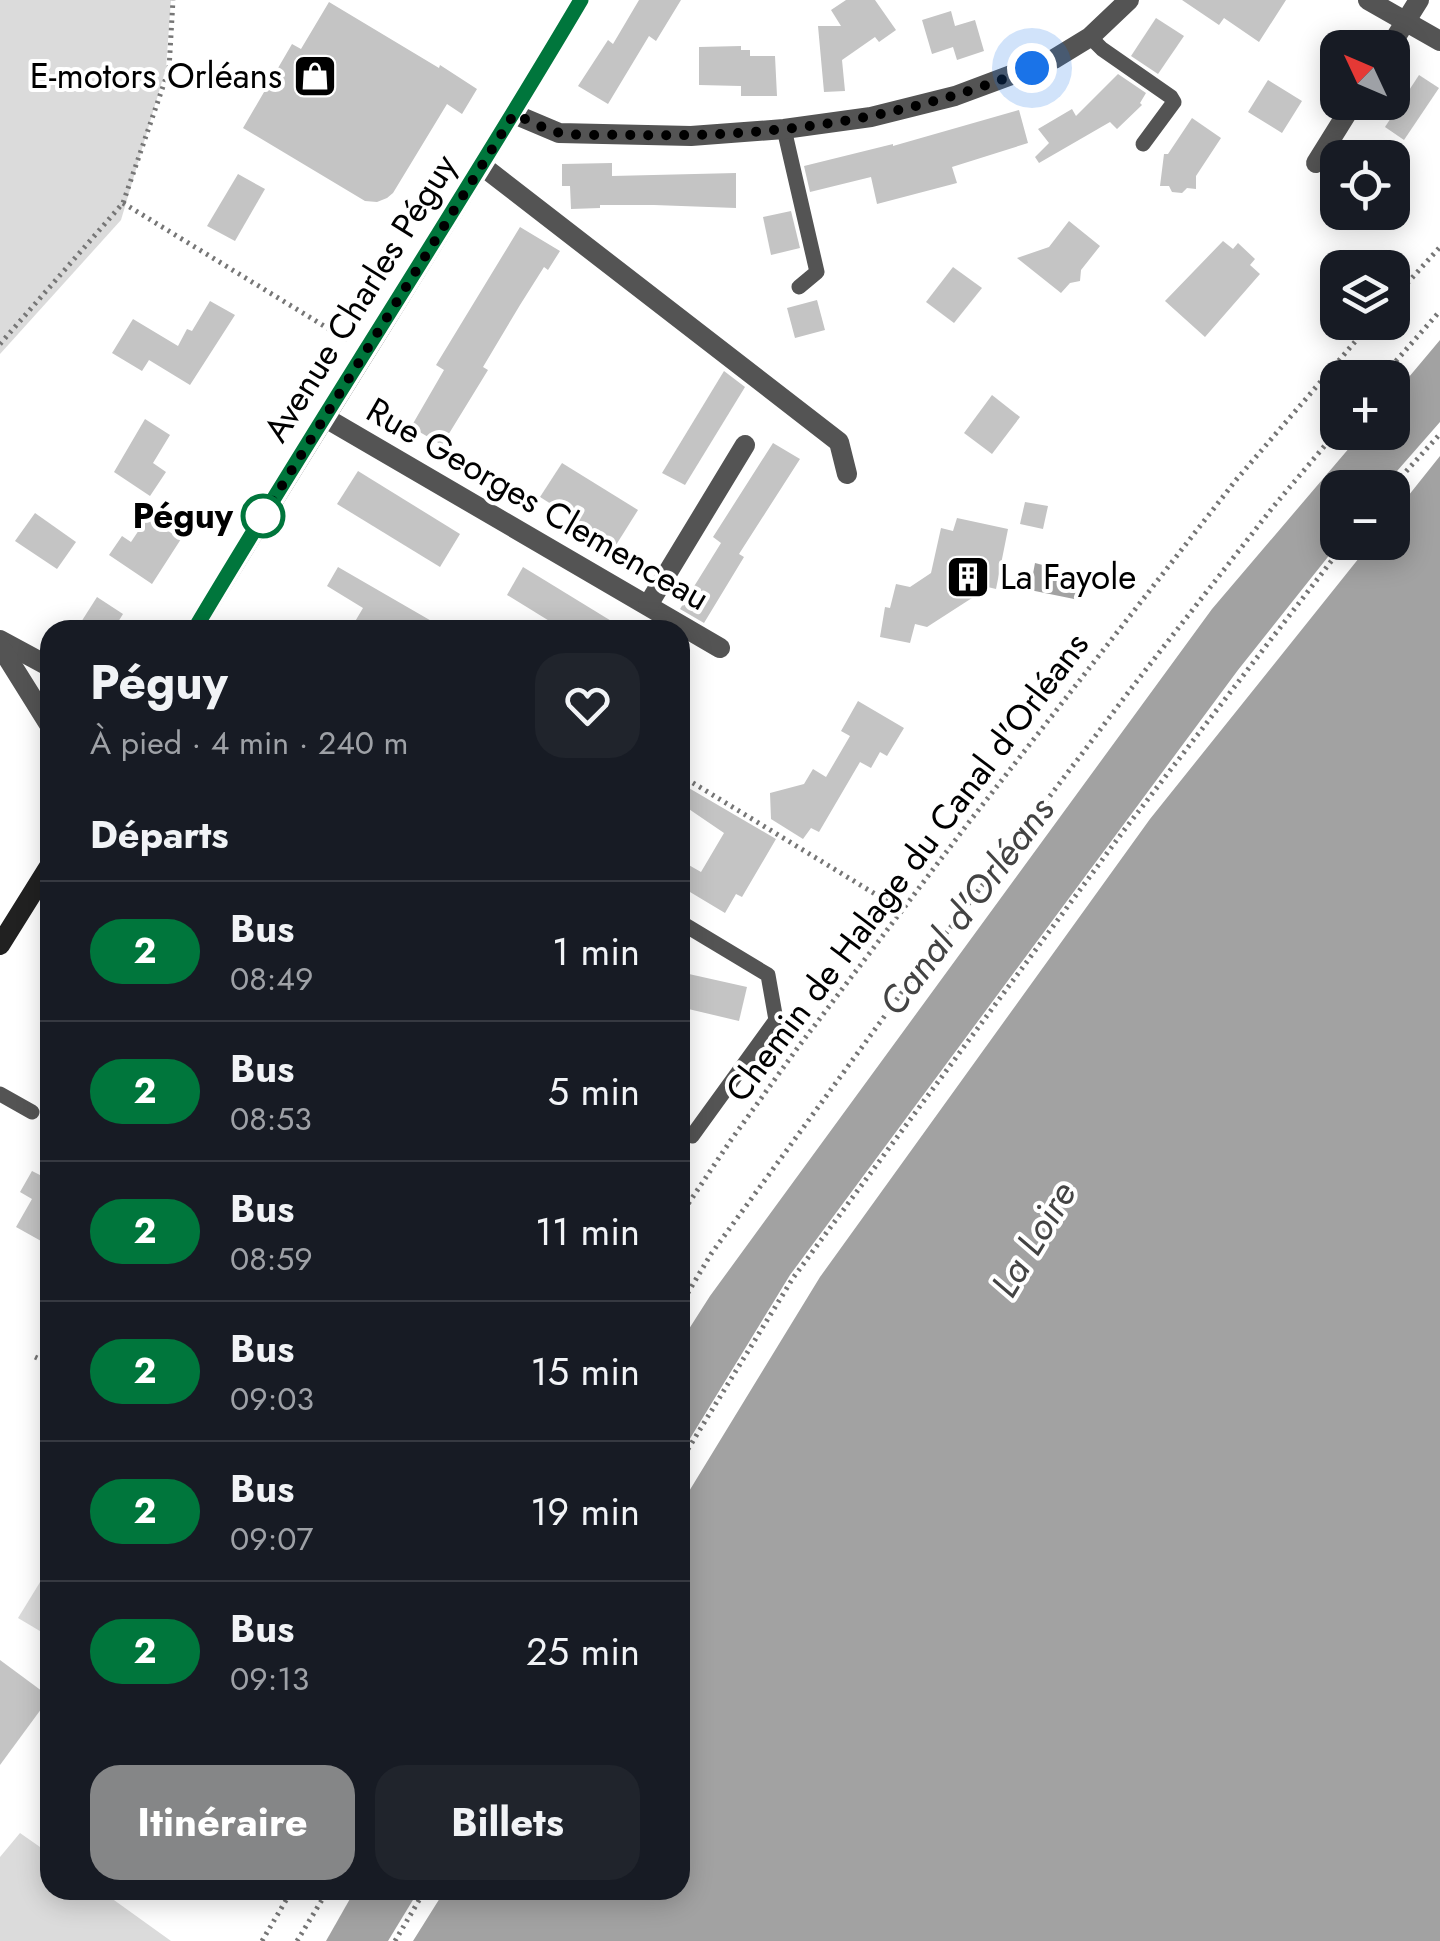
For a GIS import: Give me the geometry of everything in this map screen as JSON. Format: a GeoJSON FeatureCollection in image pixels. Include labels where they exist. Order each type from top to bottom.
{"type":"FeatureCollection","features":[{"type":"Feature","properties":{"kind":"main road","name":"Avenue Charles Péguy"},"geometry":{"type":"LineString","coordinates":[[202,620],[582,0]]}},
{"type":"Feature","properties":{"kind":"main road"},"geometry":{"type":"LineString","coordinates":[[0,945],[40,882]]}},
{"type":"Feature","properties":{"kind":"street"},"geometry":{"type":"LineString","coordinates":[[514,114],[559,133],[691,136],[784,130],[871,118],[955,96],[1054,59],[1090,37],[1129,0]]}},
{"type":"Feature","properties":{"kind":"street"},"geometry":{"type":"LineString","coordinates":[[1368,0],[1440,41]]}},
{"type":"Feature","properties":{"kind":"street"},"geometry":{"type":"LineString","coordinates":[[1400,30],[1420,0]]}},
{"type":"Feature","properties":{"kind":"street"},"geometry":{"type":"LineString","coordinates":[[1316,163],[1343,120]]}},
{"type":"Feature","properties":{"kind":"street"},"geometry":{"type":"LineString","coordinates":[[482,165],[839,442],[847,474]]}},
{"type":"Feature","properties":{"kind":"street","name":"Rue Georges Clemenceau"},"geometry":{"type":"LineString","coordinates":[[324,417],[648,605],[665,620]]}},
{"type":"Feature","properties":{"kind":"street"},"geometry":{"type":"LineString","coordinates":[[648,605],[744,446]]}},
{"type":"Feature","properties":{"kind":"street","name":"Rue Georges Clemenceau"},"geometry":{"type":"LineString","coordinates":[[690,634],[720,648]]}},
{"type":"Feature","properties":{"kind":"street"},"geometry":{"type":"LineString","coordinates":[[0,643],[40,662]]}},
{"type":"Feature","properties":{"kind":"street"},"geometry":{"type":"LineString","coordinates":[[0,643],[40,709]]}},
{"type":"Feature","properties":{"kind":"lane"},"geometry":{"type":"LineString","coordinates":[[1090,37],[1174,102],[1143,144]]}},
{"type":"Feature","properties":{"kind":"lane"},"geometry":{"type":"LineString","coordinates":[[784,130],[818,272],[799,287]]}},
{"type":"Feature","properties":{"kind":"lane"},"geometry":{"type":"LineString","coordinates":[[690,928],[768,975],[776,1020],[692,1136]]}},
{"type":"Feature","properties":{"kind":"lane"},"geometry":{"type":"LineString","coordinates":[[0,1094],[32,1112]]}},
{"type":"Feature","properties":{"kind":"path"},"geometry":{"type":"LineString","coordinates":[[0,344],[124,203],[169,69],[173,0]]}},
{"type":"Feature","properties":{"kind":"path"},"geometry":{"type":"LineString","coordinates":[[124,203],[352,343]]}},
{"type":"Feature","properties":{"kind":"path"},"geometry":{"type":"LineString","coordinates":[[1410,280],[1440,247]]}},
{"type":"Feature","properties":{"kind":"path"},"geometry":{"type":"LineString","coordinates":[[1397,360],[1440,312]]}},
{"type":"Feature","properties":{"kind":"path","name":"Chemin de Halage du Canal d'Orléans"},"geometry":{"type":"LineString","coordinates":[[690,1201],[796,1050],[966,826],[1236,480],[1357,340]]}},
{"type":"Feature","properties":{"kind":"path"},"geometry":{"type":"LineString","coordinates":[[1407,470],[1440,434]]}},
{"type":"Feature","properties":{"kind":"path","name":"Chemin de Halage du Canal d'Orléans"},"geometry":{"type":"LineString","coordinates":[[690,1290],[722,1240],[928,957],[1140,677],[1321,450]]}},
{"type":"Feature","properties":{"kind":"path"},"geometry":{"type":"LineString","coordinates":[[690,1446],[793,1278],[1125,828],[1332,560]]}},
{"type":"Feature","properties":{"kind":"path"},"geometry":{"type":"LineString","coordinates":[[690,781],[903,911]]}},
{"type":"Feature","properties":{"kind":"path"},"geometry":{"type":"LineString","coordinates":[[35,1357],[40,1359]]}},
{"type":"Feature","properties":{"kind":"path"},"geometry":{"type":"LineString","coordinates":[[262,1941],[286,1900]]}},
{"type":"Feature","properties":{"kind":"path"},"geometry":{"type":"LineString","coordinates":[[297,1941],[322,1900]]}},
{"type":"Feature","properties":{"kind":"path"},"geometry":{"type":"LineString","coordinates":[[395,1941],[419,1900]]}},
{"type":"Feature","properties":{"kind":"shaded area"},"geometry":{"type":"Polygon","coordinates":[[[0,0],[171,0],[166,68],[121,220],[0,354],[0,0]]]}},
{"type":"Feature","properties":{"kind":"shaded area"},"geometry":{"type":"Polygon","coordinates":[[[40,1582],[40,1631],[18,1618],[40,1582]]]}},
{"type":"Feature","properties":{"kind":"shaded area"},"geometry":{"type":"Polygon","coordinates":[[[20,1833],[40,1847],[40,1900],[114,1900],[171,1941],[0,1941],[0,1857],[20,1833]]]}},
{"type":"Feature","properties":{"kind":"water"},"geometry":{"type":"Polygon","coordinates":[[[1440,340],[1440,422],[1398,470],[1330,470],[1348,450],[1410,450],[1410,376],[1440,340]]]}},
{"type":"Feature","properties":{"kind":"water","name":"La Loire"},"geometry":{"type":"Polygon","coordinates":[[[1440,456],[1440,1941],[413,1941],[439,1900],[690,1900],[690,1490],[820,1277],[1150,819],[1357,560],[1410,560],[1410,494],[1440,456]]]}},
{"type":"Feature","properties":{"kind":"water"},"geometry":{"type":"Polygon","coordinates":[[[1320,482],[1320,560],[1325,560],[1238,670],[790,1275],[690,1439],[690,1327],[1212,609],[1320,482]]]}},
{"type":"Feature","properties":{"kind":"water"},"geometry":{"type":"Polygon","coordinates":[[[1035,563],[1085,576],[1079,600],[1030,590],[1035,563]]]}},
{"type":"Feature","properties":{"kind":"water"},"geometry":{"type":"Polygon","coordinates":[[[349,1900],[413,1900],[388,1941],[326,1941],[349,1900]]]}},
{"type":"Feature","properties":{"kind":"building"},"geometry":{"type":"Polygon","coordinates":[[[639,0],[681,0],[656,41],[649,36],[608,104],[578,86],[608,40],[613,44],[639,0]]]}},
{"type":"Feature","properties":{"kind":"building"},"geometry":{"type":"Polygon","coordinates":[[[846,0],[875,0],[896,30],[879,42],[875,37],[842,60],[845,91],[824,92],[818,26],[841,26],[831,10],[846,0]]]}},
{"type":"Feature","properties":{"kind":"building"},"geometry":{"type":"Polygon","coordinates":[[[1182,0],[1286,0],[1259,42],[1224,18],[1219,25],[1182,0]]]}},
{"type":"Feature","properties":{"kind":"building"},"geometry":{"type":"Polygon","coordinates":[[[329,2],[477,89],[462,114],[447,104],[393,193],[377,202],[365,201],[243,128],[292,44],[301,49],[329,2]]]}},
{"type":"Feature","properties":{"kind":"building"},"geometry":{"type":"Polygon","coordinates":[[[951,11],[955,26],[975,20],[984,51],[957,60],[953,47],[932,54],[922,20],[951,11]]]}},
{"type":"Feature","properties":{"kind":"building"},"geometry":{"type":"Polygon","coordinates":[[[1156,18],[1184,36],[1158,74],[1131,56],[1156,18]]]}},
{"type":"Feature","properties":{"kind":"building"},"geometry":{"type":"Polygon","coordinates":[[[741,46],[741,50],[750,50],[750,56],[775,56],[777,96],[741,96],[741,86],[699,85],[699,47],[741,46]]]}},
{"type":"Feature","properties":{"kind":"building"},"geometry":{"type":"Polygon","coordinates":[[[1118,74],[1146,93],[1142,105],[1117,129],[1110,122],[1039,163],[1035,157],[1049,143],[1038,129],[1072,109],[1076,116],[1118,74]]]}},
{"type":"Feature","properties":{"kind":"building"},"geometry":{"type":"Polygon","coordinates":[[[1419,75],[1439,88],[1404,140],[1385,127],[1390,120],[1410,120],[1410,89],[1419,75]]]}},
{"type":"Feature","properties":{"kind":"building"},"geometry":{"type":"Polygon","coordinates":[[[1268,80],[1302,101],[1282,133],[1248,112],[1268,80]]]}},
{"type":"Feature","properties":{"kind":"building"},"geometry":{"type":"Polygon","coordinates":[[[1019,110],[1028,143],[952,167],[957,183],[877,204],[871,177],[810,192],[804,166],[893,146],[1019,110]]]}},
{"type":"Feature","properties":{"kind":"building"},"geometry":{"type":"Polygon","coordinates":[[[1192,118],[1221,138],[1196,176],[1196,189],[1172,192],[1169,186],[1160,186],[1164,154],[1168,154],[1192,118]]]}},
{"type":"Feature","properties":{"kind":"building"},"geometry":{"type":"Polygon","coordinates":[[[612,163],[612,176],[736,173],[736,208],[600,205],[571,209],[570,186],[562,186],[562,164],[612,163]]]}},
{"type":"Feature","properties":{"kind":"building"},"geometry":{"type":"Polygon","coordinates":[[[238,174],[265,189],[235,241],[207,226],[238,174]]]}},
{"type":"Feature","properties":{"kind":"building"},"geometry":{"type":"Polygon","coordinates":[[[791,211],[800,248],[771,255],[763,217],[791,211]]]}},
{"type":"Feature","properties":{"kind":"building"},"geometry":{"type":"Polygon","coordinates":[[[1069,221],[1100,246],[1081,270],[1080,281],[1070,283],[1061,293],[1017,258],[1049,247],[1069,221]]]}},
{"type":"Feature","properties":{"kind":"building"},"geometry":{"type":"Polygon","coordinates":[[[520,227],[560,251],[548,270],[544,267],[520,305],[483,367],[488,370],[442,445],[411,427],[444,370],[436,365],[520,227]]]}},
{"type":"Feature","properties":{"kind":"building"},"geometry":{"type":"Polygon","coordinates":[[[1223,241],[1233,249],[1238,243],[1255,259],[1250,265],[1260,274],[1205,337],[1165,301],[1223,241]]]}},
{"type":"Feature","properties":{"kind":"building"},"geometry":{"type":"Polygon","coordinates":[[[953,267],[982,288],[954,323],[926,302],[953,267]]]}},
{"type":"Feature","properties":{"kind":"building"},"geometry":{"type":"Polygon","coordinates":[[[817,300],[825,330],[795,338],[787,308],[817,300]]]}},
{"type":"Feature","properties":{"kind":"building"},"geometry":{"type":"Polygon","coordinates":[[[210,301],[235,315],[190,385],[149,360],[142,371],[112,353],[133,319],[178,346],[210,301]]]}},
{"type":"Feature","properties":{"kind":"building"},"geometry":{"type":"Polygon","coordinates":[[[724,371],[745,387],[685,485],[662,473],[724,371]]]}},
{"type":"Feature","properties":{"kind":"building"},"geometry":{"type":"Polygon","coordinates":[[[992,395],[1020,417],[992,454],[964,433],[992,395]]]}},
{"type":"Feature","properties":{"kind":"building"},"geometry":{"type":"Polygon","coordinates":[[[145,419],[170,435],[153,463],[166,472],[150,496],[114,472],[145,419]]]}},
{"type":"Feature","properties":{"kind":"building"},"geometry":{"type":"Polygon","coordinates":[[[773,443],[800,459],[739,554],[744,557],[704,623],[680,609],[721,543],[713,537],[773,443]]]}},
{"type":"Feature","properties":{"kind":"building"},"geometry":{"type":"Polygon","coordinates":[[[562,463],[638,510],[616,545],[540,497],[562,463]]]}},
{"type":"Feature","properties":{"kind":"building"},"geometry":{"type":"Polygon","coordinates":[[[358,471],[460,534],[440,567],[337,504],[358,471]]]}},
{"type":"Feature","properties":{"kind":"building"},"geometry":{"type":"Polygon","coordinates":[[[1025,502],[1048,506],[1043,529],[1020,524],[1025,502]]]}},
{"type":"Feature","properties":{"kind":"building"},"geometry":{"type":"Polygon","coordinates":[[[35,513],[76,542],[57,569],[15,541],[35,513]]]}},
{"type":"Feature","properties":{"kind":"building"},"geometry":{"type":"Polygon","coordinates":[[[147,518],[181,539],[152,584],[109,555],[122,536],[131,542],[147,518]]]}},
{"type":"Feature","properties":{"kind":"building","name":"La Fayole"},"geometry":{"type":"Polygon","coordinates":[[[957,518],[1008,529],[996,589],[975,584],[972,598],[927,627],[915,624],[910,643],[880,637],[885,607],[890,608],[896,584],[910,587],[931,573],[941,528],[953,531],[957,518]]]}},
{"type":"Feature","properties":{"kind":"building"},"geometry":{"type":"Polygon","coordinates":[[[338,567],[430,620],[356,620],[363,608],[327,586],[338,567]]]}},
{"type":"Feature","properties":{"kind":"building"},"geometry":{"type":"Polygon","coordinates":[[[523,567],[610,620],[548,620],[507,595],[523,567]]]}},
{"type":"Feature","properties":{"kind":"building"},"geometry":{"type":"Polygon","coordinates":[[[97,597],[123,614],[119,620],[82,620],[97,597]]]}},
{"type":"Feature","properties":{"kind":"building"},"geometry":{"type":"Polygon","coordinates":[[[858,701],[904,728],[887,756],[880,752],[871,768],[860,762],[819,832],[811,828],[803,839],[771,819],[770,793],[804,784],[813,769],[826,777],[850,736],[841,731],[858,701]]]}},
{"type":"Feature","properties":{"kind":"building"},"geometry":{"type":"Polygon","coordinates":[[[690,789],[776,839],[742,897],[736,894],[725,913],[690,892],[690,866],[701,872],[724,833],[690,810],[690,789]]]}},
{"type":"Feature","properties":{"kind":"building"},"geometry":{"type":"Polygon","coordinates":[[[690,974],[747,987],[739,1021],[690,1009],[690,974]]]}},
{"type":"Feature","properties":{"kind":"building"},"geometry":{"type":"Polygon","coordinates":[[[32,1171],[40,1175],[40,1240],[16,1227],[32,1199],[20,1192],[32,1171]]]}},
{"type":"Feature","properties":{"kind":"building"},"geometry":{"type":"Polygon","coordinates":[[[0,1660],[40,1690],[40,1711],[0,1765],[0,1660]]]}},
{"type":"Feature","properties":{"kind":"bus line","name":"2"},"geometry":{"type":"LineString","coordinates":[[200,620],[581,0]]}},
{"type":"Feature","properties":{"kind":"place","name":"E-motors Orléans"},"geometry":{"type":"Point","coordinates":[315,76]}},
{"type":"Feature","properties":{"kind":"place","name":"Péguy"},"geometry":{"type":"Point","coordinates":[263,516]}},
{"type":"Feature","properties":{"kind":"place","name":"La Fayole"},"geometry":{"type":"Point","coordinates":[968,577]}},
{"type":"Feature","properties":{"kind":"route"},"geometry":{"type":"LineString","coordinates":[[263,516],[514,114],[559,133],[691,136],[784,130],[871,118],[955,96],[1032,68]]}},
{"type":"Feature","properties":{"kind":"water label","name":"Canal d'Orléans"},"geometry":{"type":"Point","coordinates":[966,906]}}]}
